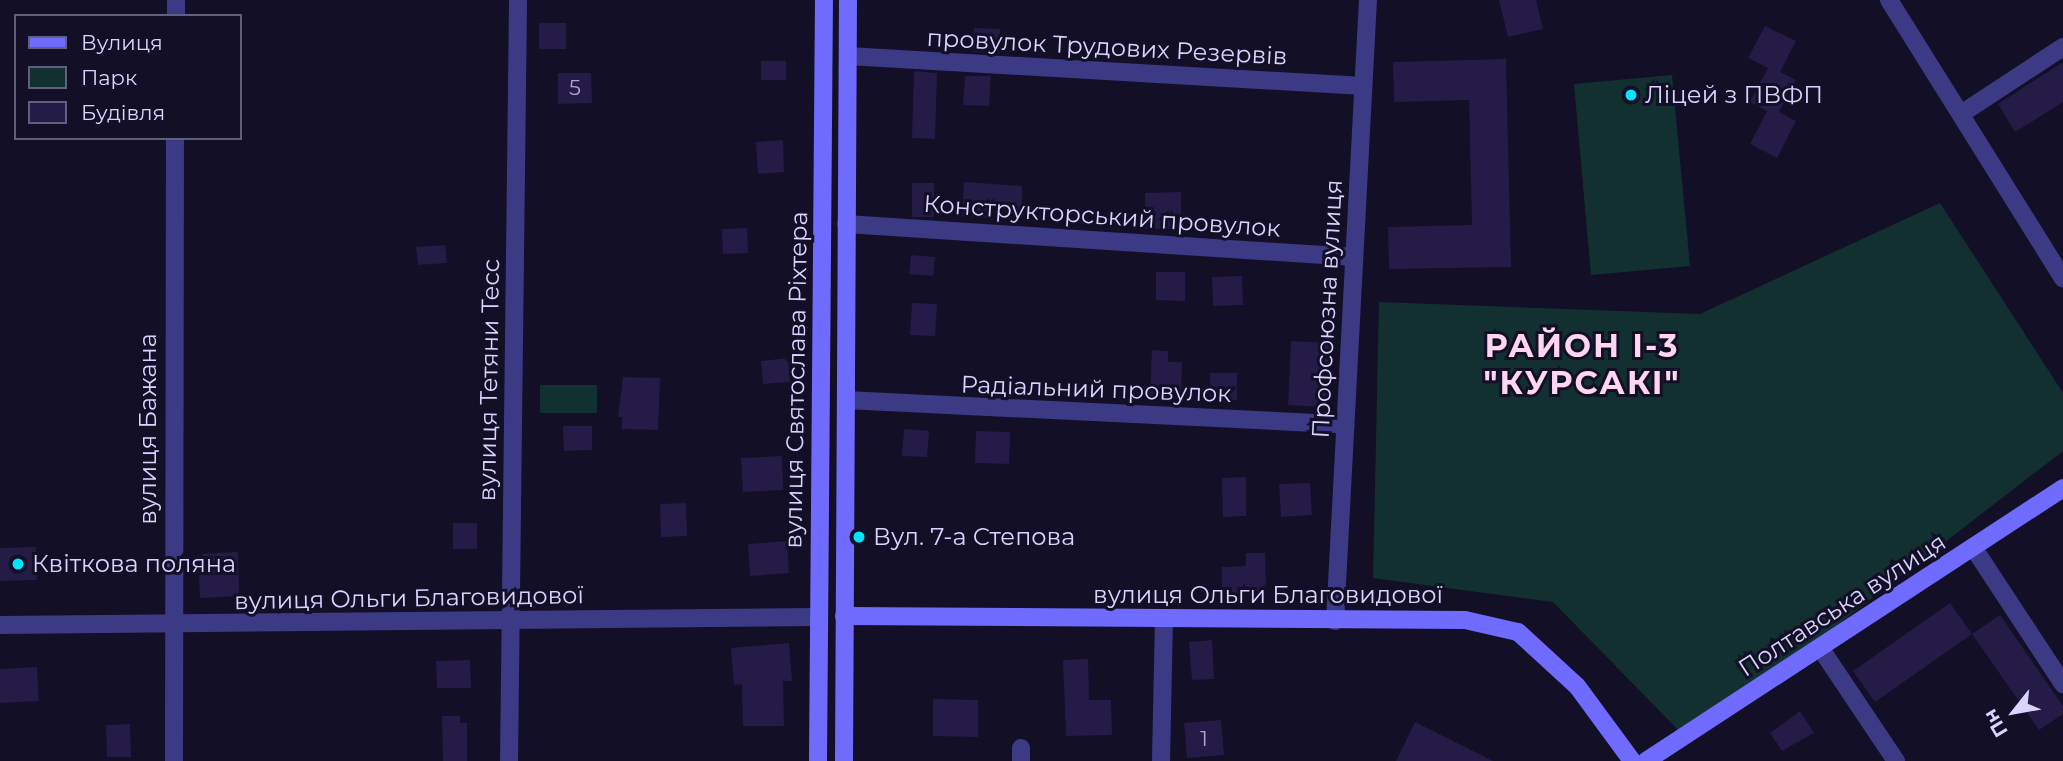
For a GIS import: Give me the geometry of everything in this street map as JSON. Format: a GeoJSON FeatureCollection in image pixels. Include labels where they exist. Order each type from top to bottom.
{"type":"FeatureCollection","features":[{"type":"Feature","properties":{"kind":"main road","name":"вулиця Святослава Ріхтера"},"geometry":{"type":"LineString","coordinates":[[818,761],[824,0]]}},
{"type":"Feature","properties":{"kind":"main road","name":"вулиця Святослава Ріхтера"},"geometry":{"type":"LineString","coordinates":[[844,761],[848,0]]}},
{"type":"Feature","properties":{"kind":"main road","name":"Полтавська вулиця"},"geometry":{"type":"LineString","coordinates":[[1646,761],[1821,649],[2063,488]]}},
{"type":"Feature","properties":{"kind":"main road","name":"вулиця Ольги Благовидової"},"geometry":{"type":"LineString","coordinates":[[844,616],[1465,620],[1518,632],[1577,686],[1632,761]]}},
{"type":"Feature","properties":{"kind":"street","name":"вулиця Тетяни Тесс"},"geometry":{"type":"LineString","coordinates":[[509,761],[518,0]]}},
{"type":"Feature","properties":{"kind":"street","name":"Профсоюзна вулиця"},"geometry":{"type":"LineString","coordinates":[[1335,621],[1368,0]]}},
{"type":"Feature","properties":{"kind":"street"},"geometry":{"type":"LineString","coordinates":[[1889,0],[2060,268]]}},
{"type":"Feature","properties":{"kind":"street"},"geometry":{"type":"LineString","coordinates":[[1961,114],[2063,47]]}},
{"type":"Feature","properties":{"kind":"street","name":"провулок Трудових Резервів"},"geometry":{"type":"LineString","coordinates":[[848,56],[1363,86]]}},
{"type":"Feature","properties":{"kind":"street","name":"вулиця Бажана"},"geometry":{"type":"LineString","coordinates":[[174,140],[171,464],[176,625],[174,761]]}},
{"type":"Feature","properties":{"kind":"street","name":"Конструкторський провулок"},"geometry":{"type":"LineString","coordinates":[[846,225],[1354,257]]}},
{"type":"Feature","properties":{"kind":"street","name":"Радіальний провулок"},"geometry":{"type":"LineString","coordinates":[[846,400],[1345,424]]}},
{"type":"Feature","properties":{"kind":"street"},"geometry":{"type":"LineString","coordinates":[[1973,547],[2063,684]]}},
{"type":"Feature","properties":{"kind":"street","name":"вулиця Ольги Благовидової"},"geometry":{"type":"LineString","coordinates":[[0,625],[818,617]]}},
{"type":"Feature","properties":{"kind":"street"},"geometry":{"type":"LineString","coordinates":[[1161,761],[1164,619]]}},
{"type":"Feature","properties":{"kind":"street"},"geometry":{"type":"LineString","coordinates":[[1821,649],[1896,761]]}},
{"type":"Feature","properties":{"kind":"green space"},"geometry":{"type":"Polygon","coordinates":[[[1672,75],[1690,266],[1591,275],[1574,84],[1672,75]]]}},
{"type":"Feature","properties":{"kind":"green space"},"geometry":{"type":"Polygon","coordinates":[[[1940,203],[2063,393],[2063,451],[1688,740],[1553,602],[1373,578],[1379,302],[1700,314],[1940,203]]]}},
{"type":"Feature","properties":{"kind":"green space"},"geometry":{"type":"Polygon","coordinates":[[[540,385],[597,385],[597,413],[540,413],[540,385]]]}},
{"type":"Feature","properties":{"kind":"building"},"geometry":{"type":"Polygon","coordinates":[[[1499,0],[1536,0],[1543,29],[1508,37],[1499,0]]]}},
{"type":"Feature","properties":{"kind":"building"},"geometry":{"type":"Polygon","coordinates":[[[539,23],[566,23],[566,49],[539,49],[539,23]]]}},
{"type":"Feature","properties":{"kind":"building"},"geometry":{"type":"Polygon","coordinates":[[[1765,26],[1796,41],[1780,72],[1796,80],[1779,112],[1796,121],[1777,158],[1750,144],[1767,111],[1750,102],[1768,68],[1748,58],[1765,26]]]}},
{"type":"Feature","properties":{"kind":"building"},"geometry":{"type":"Polygon","coordinates":[[[974,28],[1000,29],[1000,53],[973,52],[974,28]]]}},
{"type":"Feature","properties":{"kind":"building"},"geometry":{"type":"Polygon","coordinates":[[[1506,59],[1511,267],[1389,269],[1388,227],[1472,225],[1469,100],[1394,102],[1393,62],[1506,59]]]}},
{"type":"Feature","properties":{"kind":"building"},"geometry":{"type":"Polygon","coordinates":[[[761,61],[786,61],[786,80],[761,80],[761,61]]]}},
{"type":"Feature","properties":{"kind":"building"},"geometry":{"type":"Polygon","coordinates":[[[2063,62],[2063,102],[2015,132],[1998,104],[2063,62]]]}},
{"type":"Feature","properties":{"kind":"building"},"geometry":{"type":"Polygon","coordinates":[[[914,71],[937,73],[935,139],[912,138],[914,71]]]}},
{"type":"Feature","properties":{"kind":"building"},"geometry":{"type":"Polygon","coordinates":[[[558,73],[591,73],[592,103],[558,104],[558,73]]]}},
{"type":"Feature","properties":{"kind":"building"},"geometry":{"type":"Polygon","coordinates":[[[965,76],[991,76],[989,106],[963,105],[965,76]]]}},
{"type":"Feature","properties":{"kind":"building"},"geometry":{"type":"Polygon","coordinates":[[[783,140],[784,172],[758,174],[756,142],[783,140]]]}},
{"type":"Feature","properties":{"kind":"building"},"geometry":{"type":"Polygon","coordinates":[[[964,182],[1022,186],[1022,209],[992,208],[992,218],[962,217],[964,182]]]}},
{"type":"Feature","properties":{"kind":"building"},"geometry":{"type":"Polygon","coordinates":[[[912,183],[934,183],[934,217],[912,217],[912,183]]]}},
{"type":"Feature","properties":{"kind":"building"},"geometry":{"type":"Polygon","coordinates":[[[1181,192],[1181,229],[1145,229],[1145,193],[1181,192]]]}},
{"type":"Feature","properties":{"kind":"building"},"geometry":{"type":"Polygon","coordinates":[[[747,228],[748,253],[723,254],[722,229],[747,228]]]}},
{"type":"Feature","properties":{"kind":"building"},"geometry":{"type":"Polygon","coordinates":[[[445,245],[447,263],[418,265],[416,247],[445,245]]]}},
{"type":"Feature","properties":{"kind":"building"},"geometry":{"type":"Polygon","coordinates":[[[911,255],[935,257],[933,276],[909,274],[911,255]]]}},
{"type":"Feature","properties":{"kind":"building"},"geometry":{"type":"Polygon","coordinates":[[[1156,272],[1185,272],[1185,301],[1156,300],[1156,272]]]}},
{"type":"Feature","properties":{"kind":"building"},"geometry":{"type":"Polygon","coordinates":[[[1242,276],[1243,305],[1213,306],[1212,277],[1242,276]]]}},
{"type":"Feature","properties":{"kind":"building"},"geometry":{"type":"Polygon","coordinates":[[[912,303],[937,304],[935,336],[910,335],[912,303]]]}},
{"type":"Feature","properties":{"kind":"building"},"geometry":{"type":"Polygon","coordinates":[[[1291,341],[1329,343],[1325,407],[1288,405],[1291,341]]]}},
{"type":"Feature","properties":{"kind":"building"},"geometry":{"type":"Polygon","coordinates":[[[1152,350],[1168,351],[1168,362],[1182,362],[1181,399],[1150,398],[1152,350]]]}},
{"type":"Feature","properties":{"kind":"building"},"geometry":{"type":"Polygon","coordinates":[[[788,358],[790,382],[763,384],[761,361],[788,358]]]}},
{"type":"Feature","properties":{"kind":"building"},"geometry":{"type":"Polygon","coordinates":[[[1210,373],[1237,373],[1237,400],[1211,400],[1210,373]]]}},
{"type":"Feature","properties":{"kind":"building"},"geometry":{"type":"Polygon","coordinates":[[[623,377],[660,378],[658,430],[622,429],[622,417],[618,417],[623,377]]]}},
{"type":"Feature","properties":{"kind":"building"},"geometry":{"type":"Polygon","coordinates":[[[563,426],[592,426],[592,450],[564,451],[563,426]]]}},
{"type":"Feature","properties":{"kind":"building"},"geometry":{"type":"Polygon","coordinates":[[[904,429],[929,431],[927,457],[902,456],[904,429]]]}},
{"type":"Feature","properties":{"kind":"building"},"geometry":{"type":"Polygon","coordinates":[[[976,431],[1010,432],[1009,464],[975,463],[976,431]]]}},
{"type":"Feature","properties":{"kind":"building"},"geometry":{"type":"Polygon","coordinates":[[[782,456],[783,490],[743,492],[741,458],[782,456]]]}},
{"type":"Feature","properties":{"kind":"building"},"geometry":{"type":"Polygon","coordinates":[[[1246,477],[1246,516],[1223,517],[1222,478],[1246,477]]]}},
{"type":"Feature","properties":{"kind":"building"},"geometry":{"type":"Polygon","coordinates":[[[1310,483],[1312,515],[1281,517],[1279,484],[1310,483]]]}},
{"type":"Feature","properties":{"kind":"building"},"geometry":{"type":"Polygon","coordinates":[[[686,503],[687,536],[661,537],[660,504],[686,503]]]}},
{"type":"Feature","properties":{"kind":"building"},"geometry":{"type":"Polygon","coordinates":[[[453,523],[477,523],[477,549],[453,549],[453,523]]]}},
{"type":"Feature","properties":{"kind":"building"},"geometry":{"type":"Polygon","coordinates":[[[787,541],[789,573],[750,576],[748,544],[787,541]]]}},
{"type":"Feature","properties":{"kind":"building","name":"Квіткова поляна"},"geometry":{"type":"Polygon","coordinates":[[[36,547],[37,580],[0,581],[0,548],[36,547]]]}},
{"type":"Feature","properties":{"kind":"building"},"geometry":{"type":"Polygon","coordinates":[[[238,552],[239,596],[200,598],[198,554],[238,552]]]}},
{"type":"Feature","properties":{"kind":"building"},"geometry":{"type":"Polygon","coordinates":[[[1246,553],[1265,553],[1266,595],[1222,595],[1222,567],[1246,566],[1246,553]]]}},
{"type":"Feature","properties":{"kind":"building"},"geometry":{"type":"Polygon","coordinates":[[[1950,603],[1972,634],[1875,702],[1853,671],[1950,603]]]}},
{"type":"Feature","properties":{"kind":"building"},"geometry":{"type":"Polygon","coordinates":[[[2000,615],[2063,706],[2063,714],[2039,730],[1972,634],[2000,615]]]}},
{"type":"Feature","properties":{"kind":"building"},"geometry":{"type":"Polygon","coordinates":[[[1212,640],[1214,679],[1192,680],[1189,642],[1212,640]]]}},
{"type":"Feature","properties":{"kind":"building"},"geometry":{"type":"Polygon","coordinates":[[[789,643],[792,681],[783,681],[784,726],[743,726],[742,684],[734,685],[731,648],[789,643]]]}},
{"type":"Feature","properties":{"kind":"building"},"geometry":{"type":"Polygon","coordinates":[[[1088,659],[1089,700],[1111,700],[1112,735],[1066,736],[1063,660],[1088,659]]]}},
{"type":"Feature","properties":{"kind":"building"},"geometry":{"type":"Polygon","coordinates":[[[470,660],[471,688],[437,688],[436,661],[470,660]]]}},
{"type":"Feature","properties":{"kind":"building"},"geometry":{"type":"Polygon","coordinates":[[[37,667],[39,701],[0,703],[0,669],[37,667]]]}},
{"type":"Feature","properties":{"kind":"building"},"geometry":{"type":"Polygon","coordinates":[[[933,699],[978,700],[978,737],[933,736],[933,699]]]}},
{"type":"Feature","properties":{"kind":"building"},"geometry":{"type":"Polygon","coordinates":[[[1800,711],[1814,733],[1782,751],[1770,733],[1800,711]]]}},
{"type":"Feature","properties":{"kind":"building"},"geometry":{"type":"Polygon","coordinates":[[[442,716],[460,716],[460,723],[467,723],[467,761],[443,761],[442,716]]]}},
{"type":"Feature","properties":{"kind":"building"},"geometry":{"type":"Polygon","coordinates":[[[1221,720],[1224,755],[1187,758],[1184,723],[1221,720]]]}},
{"type":"Feature","properties":{"kind":"building"},"geometry":{"type":"Polygon","coordinates":[[[1415,722],[1493,761],[1396,761],[1415,722]]]}},
{"type":"Feature","properties":{"kind":"building"},"geometry":{"type":"Polygon","coordinates":[[[130,724],[131,757],[107,757],[106,725],[130,724]]]}},
{"type":"Feature","properties":{"kind":"place","name":"Ліцей з ПВФП"},"geometry":{"type":"Point","coordinates":[1631,95]}},
{"type":"Feature","properties":{"kind":"place","name":"Вул. 7-а Степова"},"geometry":{"type":"Point","coordinates":[859,537]}},
{"type":"Feature","properties":{"kind":"place","name":"Квіткова поляна"},"geometry":{"type":"Point","coordinates":[18,564]}},
{"type":"Feature","properties":{"kind":"district","name":"РАЙОН І-3 \"КУРСАКІ\""},"geometry":{"type":"Point","coordinates":[1582,366]}}]}
